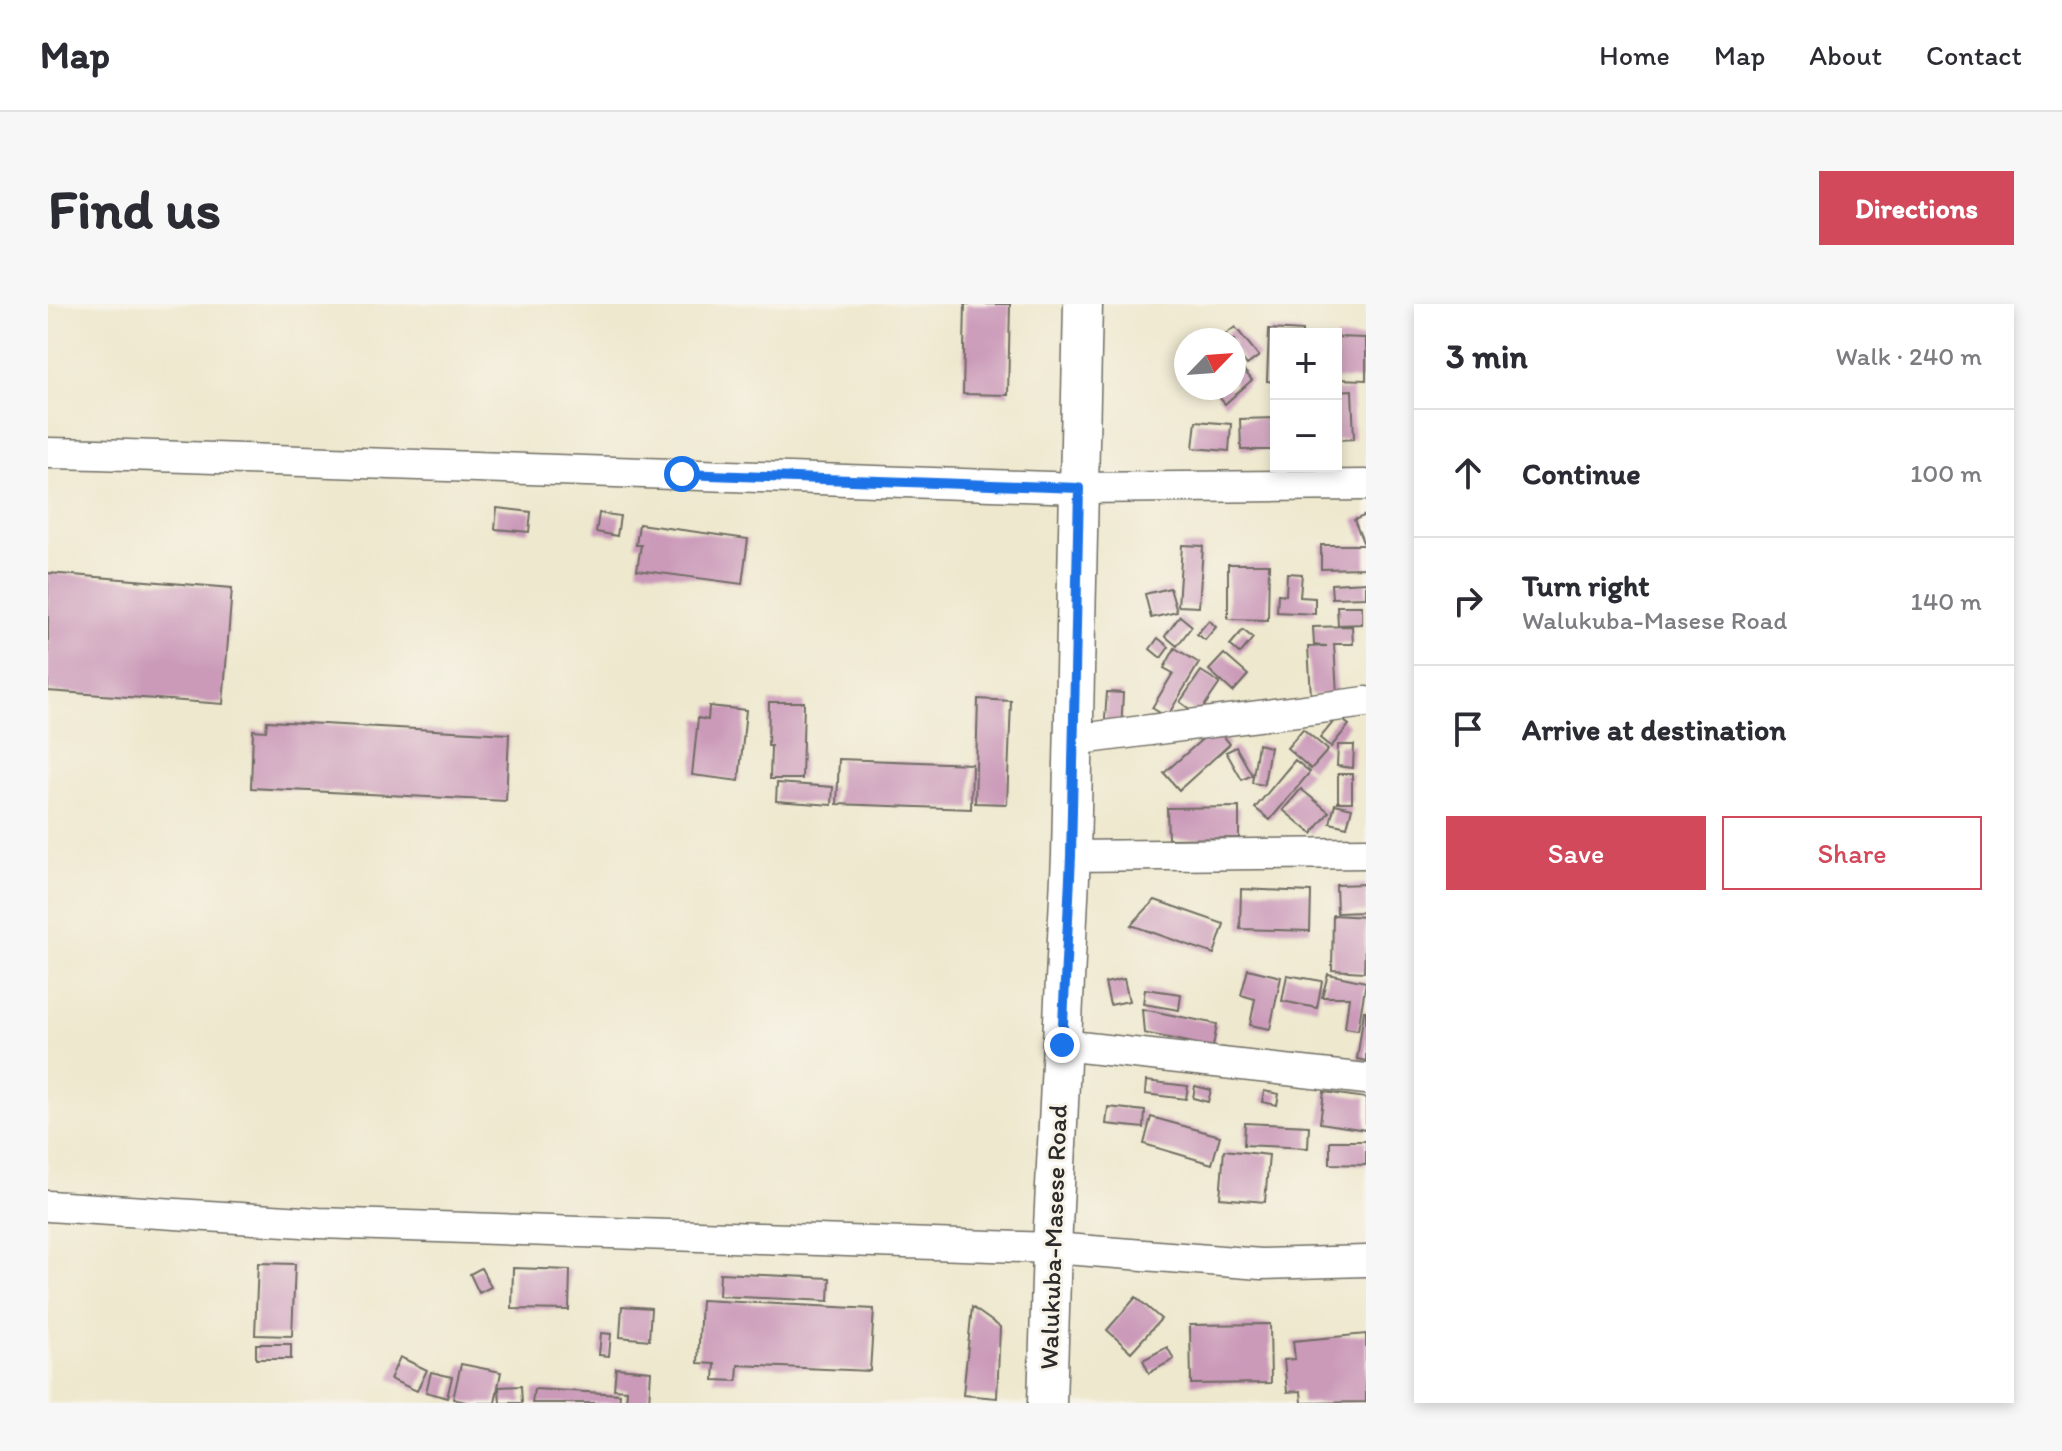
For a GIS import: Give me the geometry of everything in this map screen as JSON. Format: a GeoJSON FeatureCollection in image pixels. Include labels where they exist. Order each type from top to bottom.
{"type":"FeatureCollection","features":[{"type":"Feature","properties":{"kind":"street","name":"Walukuba-Masese Road"},"geometry":{"type":"LineString","coordinates":[[1047,1403],[1071,856],[1083,304]]}},
{"type":"Feature","properties":{"kind":"street"},"geometry":{"type":"LineString","coordinates":[[48,453],[1079,488],[1366,485]]}},
{"type":"Feature","properties":{"kind":"street"},"geometry":{"type":"LineString","coordinates":[[1073,740],[1366,702]]}},
{"type":"Feature","properties":{"kind":"street"},"geometry":{"type":"LineString","coordinates":[[1071,856],[1366,853]]}},
{"type":"Feature","properties":{"kind":"street"},"geometry":{"type":"LineString","coordinates":[[1062,1045],[1366,1079]]}},
{"type":"Feature","properties":{"kind":"street"},"geometry":{"type":"LineString","coordinates":[[48,1206],[319,1223],[1052,1248],[1261,1264],[1366,1261]]}},
{"type":"Feature","properties":{"kind":"building"},"geometry":{"type":"Polygon","coordinates":[[[965,304],[1010,304],[1008,395],[963,394],[965,304]]]}},
{"type":"Feature","properties":{"kind":"building"},"geometry":{"type":"Polygon","coordinates":[[[1269,329],[1270,381],[1267,381],[1269,329]]]}},
{"type":"Feature","properties":{"kind":"building"},"geometry":{"type":"Polygon","coordinates":[[[1342,337],[1366,338],[1366,380],[1342,379],[1342,337]]]}},
{"type":"Feature","properties":{"kind":"building"},"geometry":{"type":"Polygon","coordinates":[[[1246,340],[1259,356],[1246,364],[1246,340]]]}},
{"type":"Feature","properties":{"kind":"building"},"geometry":{"type":"Polygon","coordinates":[[[1352,390],[1354,439],[1342,440],[1342,391],[1352,390]]]}},
{"type":"Feature","properties":{"kind":"building"},"geometry":{"type":"Polygon","coordinates":[[[1270,418],[1270,450],[1241,450],[1240,419],[1270,418]]]}},
{"type":"Feature","properties":{"kind":"building"},"geometry":{"type":"Polygon","coordinates":[[[1196,421],[1231,424],[1229,451],[1193,448],[1196,421]]]}},
{"type":"Feature","properties":{"kind":"building"},"geometry":{"type":"Polygon","coordinates":[[[497,508],[531,512],[529,532],[495,529],[497,508]]]}},
{"type":"Feature","properties":{"kind":"building"},"geometry":{"type":"Polygon","coordinates":[[[599,513],[620,516],[617,536],[596,532],[599,513]]]}},
{"type":"Feature","properties":{"kind":"building"},"geometry":{"type":"Polygon","coordinates":[[[1366,515],[1366,541],[1363,542],[1354,520],[1366,515]]]}},
{"type":"Feature","properties":{"kind":"building"},"geometry":{"type":"Polygon","coordinates":[[[639,524],[748,539],[742,584],[637,570],[641,545],[636,545],[639,524]]]}},
{"type":"Feature","properties":{"kind":"building"},"geometry":{"type":"Polygon","coordinates":[[[1182,545],[1203,546],[1199,607],[1178,606],[1182,545]]]}},
{"type":"Feature","properties":{"kind":"building"},"geometry":{"type":"Polygon","coordinates":[[[1321,545],[1366,545],[1366,568],[1321,569],[1321,545]]]}},
{"type":"Feature","properties":{"kind":"building"},"geometry":{"type":"Polygon","coordinates":[[[1228,564],[1269,564],[1268,620],[1228,619],[1228,564]]]}},
{"type":"Feature","properties":{"kind":"building"},"geometry":{"type":"Polygon","coordinates":[[[48,573],[232,588],[223,704],[48,691],[48,573]]]}},
{"type":"Feature","properties":{"kind":"building"},"geometry":{"type":"Polygon","coordinates":[[[1287,573],[1302,574],[1300,597],[1315,598],[1315,614],[1277,612],[1278,594],[1286,595],[1287,573]]]}},
{"type":"Feature","properties":{"kind":"building"},"geometry":{"type":"Polygon","coordinates":[[[1366,582],[1366,597],[1332,598],[1331,584],[1366,582]]]}},
{"type":"Feature","properties":{"kind":"building"},"geometry":{"type":"Polygon","coordinates":[[[1170,588],[1177,612],[1151,618],[1145,594],[1170,588]]]}},
{"type":"Feature","properties":{"kind":"building"},"geometry":{"type":"Polygon","coordinates":[[[1337,606],[1362,606],[1362,624],[1338,625],[1337,606]]]}},
{"type":"Feature","properties":{"kind":"building"},"geometry":{"type":"Polygon","coordinates":[[[1180,616],[1192,626],[1177,646],[1165,636],[1180,616]]]}},
{"type":"Feature","properties":{"kind":"building"},"geometry":{"type":"Polygon","coordinates":[[[1209,620],[1216,627],[1205,640],[1197,634],[1209,620]]]}},
{"type":"Feature","properties":{"kind":"building"},"geometry":{"type":"Polygon","coordinates":[[[1352,626],[1353,644],[1334,644],[1337,694],[1311,695],[1308,647],[1327,646],[1314,645],[1313,627],[1352,626]]]}},
{"type":"Feature","properties":{"kind":"building"},"geometry":{"type":"Polygon","coordinates":[[[1243,630],[1253,638],[1240,654],[1230,645],[1243,630]]]}},
{"type":"Feature","properties":{"kind":"building"},"geometry":{"type":"Polygon","coordinates":[[[1158,638],[1169,647],[1161,658],[1150,649],[1158,638]]]}},
{"type":"Feature","properties":{"kind":"building"},"geometry":{"type":"Polygon","coordinates":[[[1175,648],[1199,663],[1167,717],[1152,708],[1173,673],[1164,668],[1175,648]]]}},
{"type":"Feature","properties":{"kind":"building"},"geometry":{"type":"Polygon","coordinates":[[[1224,654],[1248,675],[1233,692],[1209,670],[1224,654]]]}},
{"type":"Feature","properties":{"kind":"building"},"geometry":{"type":"Polygon","coordinates":[[[1201,671],[1220,683],[1198,715],[1180,702],[1201,671]]]}},
{"type":"Feature","properties":{"kind":"building"},"geometry":{"type":"Polygon","coordinates":[[[1107,692],[1123,693],[1121,733],[1104,731],[1107,692]]]}},
{"type":"Feature","properties":{"kind":"building"},"geometry":{"type":"Polygon","coordinates":[[[978,699],[1011,701],[1007,804],[975,803],[978,699]]]}},
{"type":"Feature","properties":{"kind":"building"},"geometry":{"type":"Polygon","coordinates":[[[769,702],[804,702],[802,779],[770,779],[769,702]]]}},
{"type":"Feature","properties":{"kind":"building"},"geometry":{"type":"Polygon","coordinates":[[[709,706],[746,710],[739,781],[692,775],[698,718],[708,720],[709,706]]]}},
{"type":"Feature","properties":{"kind":"building"},"geometry":{"type":"Polygon","coordinates":[[[1338,716],[1349,725],[1331,747],[1320,738],[1338,716]]]}},
{"type":"Feature","properties":{"kind":"building"},"geometry":{"type":"Polygon","coordinates":[[[267,721],[509,734],[506,801],[251,788],[253,730],[266,731],[267,721]]]}},
{"type":"Feature","properties":{"kind":"building"},"geometry":{"type":"Polygon","coordinates":[[[1216,727],[1230,744],[1179,790],[1164,773],[1216,727]]]}},
{"type":"Feature","properties":{"kind":"building"},"geometry":{"type":"Polygon","coordinates":[[[1303,729],[1328,750],[1311,769],[1287,748],[1303,729]]]}},
{"type":"Feature","properties":{"kind":"building"},"geometry":{"type":"Polygon","coordinates":[[[1258,744],[1270,747],[1264,785],[1252,783],[1258,744]]]}},
{"type":"Feature","properties":{"kind":"building"},"geometry":{"type":"Polygon","coordinates":[[[1338,745],[1354,745],[1353,768],[1337,766],[1338,745]]]}},
{"type":"Feature","properties":{"kind":"building"},"geometry":{"type":"Polygon","coordinates":[[[1236,747],[1252,775],[1242,780],[1226,752],[1236,747]]]}},
{"type":"Feature","properties":{"kind":"building"},"geometry":{"type":"Polygon","coordinates":[[[839,759],[972,764],[971,809],[837,804],[839,759]]]}},
{"type":"Feature","properties":{"kind":"building"},"geometry":{"type":"Polygon","coordinates":[[[1295,760],[1310,772],[1270,820],[1255,808],[1295,760]]]}},
{"type":"Feature","properties":{"kind":"building"},"geometry":{"type":"Polygon","coordinates":[[[1338,774],[1352,774],[1352,802],[1338,802],[1338,774]]]}},
{"type":"Feature","properties":{"kind":"building"},"geometry":{"type":"Polygon","coordinates":[[[777,783],[833,787],[832,805],[776,801],[777,783]]]}},
{"type":"Feature","properties":{"kind":"building"},"geometry":{"type":"Polygon","coordinates":[[[1301,789],[1329,812],[1312,834],[1283,810],[1301,789]]]}},
{"type":"Feature","properties":{"kind":"building"},"geometry":{"type":"Polygon","coordinates":[[[1335,804],[1352,808],[1347,827],[1330,823],[1335,804]]]}},
{"type":"Feature","properties":{"kind":"building"},"geometry":{"type":"Polygon","coordinates":[[[1239,807],[1239,838],[1168,839],[1167,808],[1239,807]]]}},
{"type":"Feature","properties":{"kind":"building"},"geometry":{"type":"Polygon","coordinates":[[[1366,884],[1366,912],[1337,913],[1336,885],[1366,884]]]}},
{"type":"Feature","properties":{"kind":"building"},"geometry":{"type":"Polygon","coordinates":[[[1241,889],[1311,892],[1310,931],[1240,929],[1241,889]]]}},
{"type":"Feature","properties":{"kind":"building"},"geometry":{"type":"Polygon","coordinates":[[[1155,900],[1224,924],[1214,954],[1131,925],[1155,900]]]}},
{"type":"Feature","properties":{"kind":"building"},"geometry":{"type":"Polygon","coordinates":[[[1333,915],[1366,917],[1364,972],[1332,970],[1333,915]]]}},
{"type":"Feature","properties":{"kind":"building"},"geometry":{"type":"Polygon","coordinates":[[[1248,969],[1281,977],[1270,1029],[1250,1025],[1255,999],[1241,995],[1248,969]]]}},
{"type":"Feature","properties":{"kind":"building"},"geometry":{"type":"Polygon","coordinates":[[[1328,974],[1366,982],[1358,1030],[1345,1028],[1349,997],[1322,997],[1328,974]]]}},
{"type":"Feature","properties":{"kind":"building"},"geometry":{"type":"Polygon","coordinates":[[[1287,975],[1322,981],[1317,1008],[1282,1001],[1287,975]]]}},
{"type":"Feature","properties":{"kind":"building"},"geometry":{"type":"Polygon","coordinates":[[[1124,979],[1129,1001],[1110,1005],[1105,983],[1124,979]]]}},
{"type":"Feature","properties":{"kind":"building"},"geometry":{"type":"Polygon","coordinates":[[[1145,989],[1181,994],[1179,1010],[1143,1004],[1145,989]]]}},
{"type":"Feature","properties":{"kind":"building"},"geometry":{"type":"Polygon","coordinates":[[[1142,1009],[1217,1024],[1213,1047],[1144,1033],[1142,1009]]]}},
{"type":"Feature","properties":{"kind":"building"},"geometry":{"type":"Polygon","coordinates":[[[1366,1011],[1366,1061],[1357,1059],[1366,1011]]]}},
{"type":"Feature","properties":{"kind":"building"},"geometry":{"type":"Polygon","coordinates":[[[1146,1081],[1188,1086],[1186,1099],[1145,1094],[1146,1081]]]}},
{"type":"Feature","properties":{"kind":"building"},"geometry":{"type":"Polygon","coordinates":[[[1195,1086],[1211,1090],[1208,1102],[1193,1098],[1195,1086]]]}},
{"type":"Feature","properties":{"kind":"building"},"geometry":{"type":"Polygon","coordinates":[[[1264,1091],[1279,1094],[1277,1105],[1262,1102],[1264,1091]]]}},
{"type":"Feature","properties":{"kind":"building"},"geometry":{"type":"Polygon","coordinates":[[[1324,1092],[1366,1098],[1366,1130],[1320,1123],[1324,1092]]]}},
{"type":"Feature","properties":{"kind":"building"},"geometry":{"type":"Polygon","coordinates":[[[1108,1107],[1145,1111],[1144,1128],[1106,1124],[1108,1107]]]}},
{"type":"Feature","properties":{"kind":"building"},"geometry":{"type":"Polygon","coordinates":[[[1151,1117],[1220,1136],[1212,1164],[1144,1144],[1151,1117]]]}},
{"type":"Feature","properties":{"kind":"building"},"geometry":{"type":"Polygon","coordinates":[[[1245,1123],[1309,1126],[1308,1148],[1244,1145],[1245,1123]]]}},
{"type":"Feature","properties":{"kind":"building"},"geometry":{"type":"Polygon","coordinates":[[[1330,1141],[1366,1141],[1366,1165],[1330,1164],[1330,1141]]]}},
{"type":"Feature","properties":{"kind":"building"},"geometry":{"type":"Polygon","coordinates":[[[1224,1150],[1269,1155],[1265,1202],[1220,1198],[1224,1150]]]}},
{"type":"Feature","properties":{"kind":"building"},"geometry":{"type":"Polygon","coordinates":[[[258,1263],[295,1264],[292,1336],[255,1335],[258,1263]]]}},
{"type":"Feature","properties":{"kind":"building"},"geometry":{"type":"Polygon","coordinates":[[[481,1268],[491,1287],[479,1293],[470,1274],[481,1268]]]}},
{"type":"Feature","properties":{"kind":"building"},"geometry":{"type":"Polygon","coordinates":[[[513,1268],[570,1270],[569,1310],[512,1309],[513,1268]]]}},
{"type":"Feature","properties":{"kind":"building"},"geometry":{"type":"Polygon","coordinates":[[[720,1273],[830,1278],[829,1301],[719,1296],[720,1273]]]}},
{"type":"Feature","properties":{"kind":"building"},"geometry":{"type":"Polygon","coordinates":[[[1136,1297],[1161,1319],[1131,1352],[1107,1330],[1136,1297]]]}},
{"type":"Feature","properties":{"kind":"building"},"geometry":{"type":"Polygon","coordinates":[[[701,1300],[874,1309],[870,1371],[738,1365],[737,1381],[714,1380],[715,1364],[698,1363],[701,1300]]]}},
{"type":"Feature","properties":{"kind":"building"},"geometry":{"type":"Polygon","coordinates":[[[622,1306],[651,1308],[649,1340],[620,1337],[622,1306]]]}},
{"type":"Feature","properties":{"kind":"building"},"geometry":{"type":"Polygon","coordinates":[[[972,1307],[1000,1327],[997,1398],[963,1395],[972,1307]]]}},
{"type":"Feature","properties":{"kind":"building"},"geometry":{"type":"Polygon","coordinates":[[[1270,1324],[1271,1383],[1191,1384],[1190,1325],[1270,1324]]]}},
{"type":"Feature","properties":{"kind":"building"},"geometry":{"type":"Polygon","coordinates":[[[601,1333],[611,1334],[609,1356],[599,1355],[601,1333]]]}},
{"type":"Feature","properties":{"kind":"building"},"geometry":{"type":"Polygon","coordinates":[[[1366,1334],[1366,1402],[1302,1403],[1301,1391],[1287,1392],[1284,1360],[1295,1359],[1293,1341],[1366,1334]]]}},
{"type":"Feature","properties":{"kind":"building"},"geometry":{"type":"Polygon","coordinates":[[[256,1344],[291,1344],[291,1359],[256,1359],[256,1344]]]}},
{"type":"Feature","properties":{"kind":"building"},"geometry":{"type":"Polygon","coordinates":[[[1167,1347],[1174,1359],[1149,1373],[1143,1360],[1167,1347]]]}},
{"type":"Feature","properties":{"kind":"building"},"geometry":{"type":"Polygon","coordinates":[[[400,1357],[427,1370],[417,1391],[390,1379],[400,1357]]]}},
{"type":"Feature","properties":{"kind":"building"},"geometry":{"type":"Polygon","coordinates":[[[461,1364],[501,1372],[495,1403],[453,1399],[461,1364]]]}},
{"type":"Feature","properties":{"kind":"building"},"geometry":{"type":"Polygon","coordinates":[[[616,1368],[651,1371],[649,1403],[626,1403],[627,1390],[614,1389],[616,1368]]]}},
{"type":"Feature","properties":{"kind":"building"},"geometry":{"type":"Polygon","coordinates":[[[431,1372],[452,1377],[447,1398],[426,1392],[431,1372]]]}},
{"type":"Feature","properties":{"kind":"building"},"geometry":{"type":"Polygon","coordinates":[[[521,1386],[522,1403],[500,1403],[499,1387],[521,1386]]]}},
{"type":"Feature","properties":{"kind":"building"},"geometry":{"type":"Polygon","coordinates":[[[534,1389],[620,1394],[619,1403],[532,1403],[534,1389]]]}},
{"type":"Feature","properties":{"kind":"route"},"geometry":{"type":"LineString","coordinates":[[682,474],[1079,488],[1071,856],[1062,1045]]}}]}
